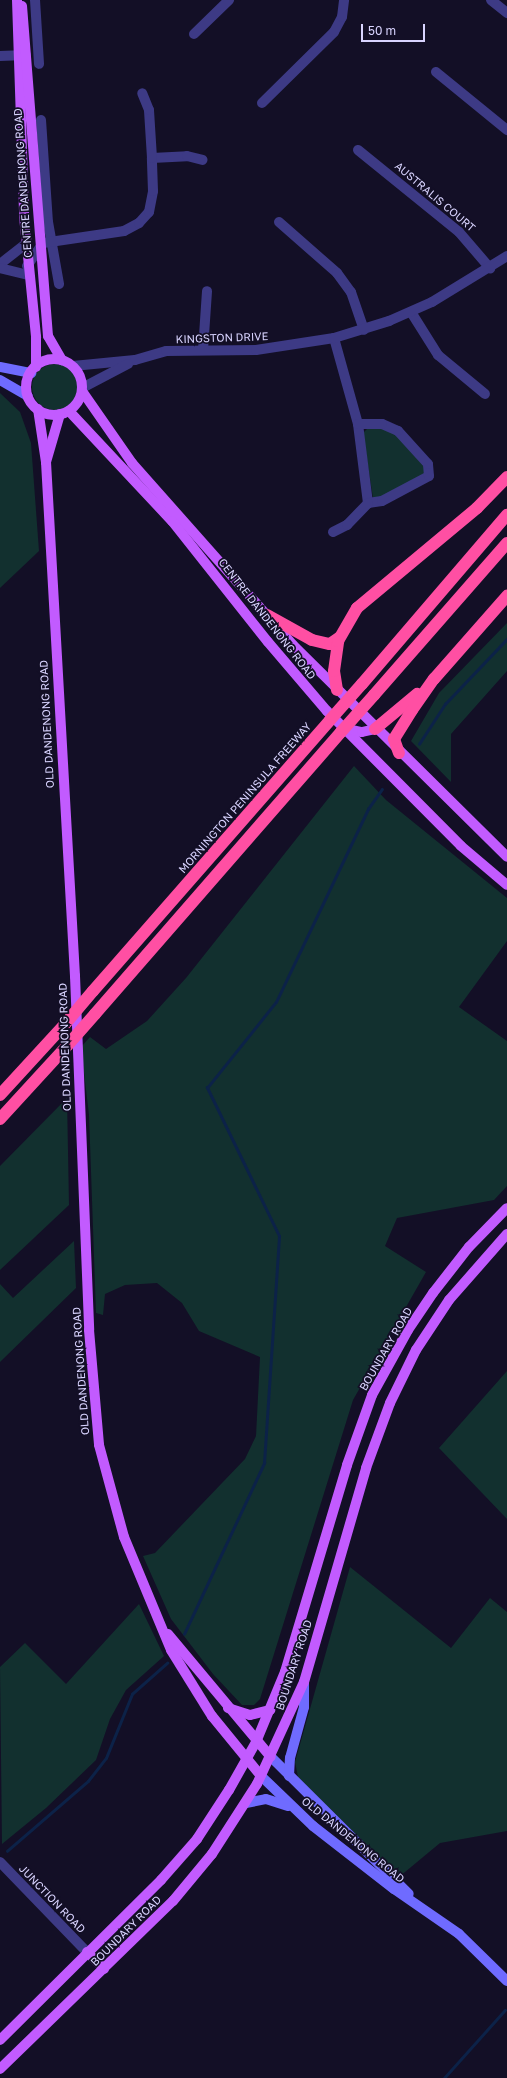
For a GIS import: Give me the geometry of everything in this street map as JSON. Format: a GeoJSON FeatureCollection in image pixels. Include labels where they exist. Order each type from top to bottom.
{"type":"FeatureCollection","features":[{"type":"Feature","properties":{"kind":"highway"},"geometry":{"type":"LineString","coordinates":[[267,615],[318,642],[331,644],[339,638],[363,602],[477,508],[507,477]]}},
{"type":"Feature","properties":{"kind":"highway","name":"MORNINGTON PENINSULA FREEWAY"},"geometry":{"type":"LineString","coordinates":[[0,1095],[65,1024],[362,684],[507,515]]}},
{"type":"Feature","properties":{"kind":"highway"},"geometry":{"type":"LineString","coordinates":[[0,1119],[66,1047],[342,729],[374,695],[507,543]]}},
{"type":"Feature","properties":{"kind":"highway"},"geometry":{"type":"LineString","coordinates":[[375,729],[434,678],[507,596]]}},
{"type":"Feature","properties":{"kind":"highway"},"geometry":{"type":"LineString","coordinates":[[337,690],[334,670],[339,638]]}},
{"type":"Feature","properties":{"kind":"highway"},"geometry":{"type":"LineString","coordinates":[[399,753],[393,745],[394,738],[434,678]]}},
{"type":"Feature","properties":{"kind":"main road","name":"CENTRE DANDENONG ROAD"},"geometry":{"type":"LineString","coordinates":[[17,0],[48,336],[62,360]]}},
{"type":"Feature","properties":{"kind":"main road","name":"CENTRE DANDENONG ROAD"},"geometry":{"type":"LineString","coordinates":[[21,0],[26,244],[36,337],[33,370]]}},
{"type":"Feature","properties":{"kind":"main road"},"geometry":{"type":"LineString","coordinates":[[0,367],[33,370],[48,360],[62,360],[73,366],[82,389],[77,404],[64,413],[38,409],[28,396],[0,380]]}},
{"type":"Feature","properties":{"kind":"main road"},"geometry":{"type":"LineString","coordinates":[[28,396],[33,370]]}},
{"type":"Feature","properties":{"kind":"main road","name":"CENTRE DANDENONG ROAD"},"geometry":{"type":"LineString","coordinates":[[82,389],[132,463],[267,615],[375,729],[507,857]]}},
{"type":"Feature","properties":{"kind":"main road","name":"OLD DANDENONG ROAD"},"geometry":{"type":"LineString","coordinates":[[38,409],[46,462],[93,1388],[99,1445],[113,1502],[134,1566],[158,1622],[194,1690],[247,1759],[293,1808],[430,1915],[464,1938],[507,1981]]}},
{"type":"Feature","properties":{"kind":"main road","name":"CENTRE DANDENONG ROAD"},"geometry":{"type":"LineString","coordinates":[[64,413],[172,521],[268,642],[342,729],[461,846],[507,885]]}},
{"type":"Feature","properties":{"kind":"main road","name":"OLD DANDENONG ROAD"},"geometry":{"type":"LineString","coordinates":[[46,462],[64,413]]}},
{"type":"Feature","properties":{"kind":"main road"},"geometry":{"type":"LineString","coordinates":[[337,690],[342,729],[362,732],[375,729]]}},
{"type":"Feature","properties":{"kind":"main road","name":"BOUNDARY ROAD"},"geometry":{"type":"LineString","coordinates":[[0,2040],[187,1852],[247,1759],[270,1710],[295,1643],[347,1466],[372,1395],[408,1330],[433,1293],[469,1247],[507,1208]]}},
{"type":"Feature","properties":{"kind":"main road","name":"BOUNDARY ROAD"},"geometry":{"type":"LineString","coordinates":[[0,2069],[104,1969],[194,1877],[246,1803],[271,1758],[304,1682],[366,1468],[390,1402],[416,1350],[445,1305],[507,1234]]}},
{"type":"Feature","properties":{"kind":"main road","name":"OLD DANDENONG ROAD"},"geometry":{"type":"LineString","coordinates":[[158,1622],[225,1706],[256,1742],[430,1915]]}},
{"type":"Feature","properties":{"kind":"main road"},"geometry":{"type":"LineString","coordinates":[[289,1776],[290,1758],[304,1708],[304,1682]]}},
{"type":"Feature","properties":{"kind":"main road"},"geometry":{"type":"LineString","coordinates":[[225,1706],[250,1715],[270,1710]]}},
{"type":"Feature","properties":{"kind":"main road"},"geometry":{"type":"LineString","coordinates":[[246,1803],[270,1799],[293,1808]]}},
{"type":"Feature","properties":{"kind":"main road"},"geometry":{"type":"LineString","coordinates":[[87,1952],[104,1969]]}},
{"type":"Feature","properties":{"kind":"street"},"geometry":{"type":"LineString","coordinates":[[35,0],[39,64]]}},
{"type":"Feature","properties":{"kind":"street"},"geometry":{"type":"LineString","coordinates":[[194,34],[229,0]]}},
{"type":"Feature","properties":{"kind":"street"},"geometry":{"type":"LineString","coordinates":[[262,103],[334,32],[342,17],[344,0]]}},
{"type":"Feature","properties":{"kind":"street"},"geometry":{"type":"LineString","coordinates":[[491,0],[507,13]]}},
{"type":"Feature","properties":{"kind":"street"},"geometry":{"type":"LineString","coordinates":[[0,56],[22,56]]}},
{"type":"Feature","properties":{"kind":"street"},"geometry":{"type":"LineString","coordinates":[[436,72],[507,130]]}},
{"type":"Feature","properties":{"kind":"street"},"geometry":{"type":"LineString","coordinates":[[0,268],[28,271],[39,246],[124,231],[139,224],[153,201],[149,110],[142,94]]}},
{"type":"Feature","properties":{"kind":"street","name":"CENTRE DANDENONG ROAD"},"geometry":{"type":"LineString","coordinates":[[41,120],[52,244],[58,284]]}},
{"type":"Feature","properties":{"kind":"street","name":"AUSTRALIS COURT"},"geometry":{"type":"LineString","coordinates":[[358,150],[460,232],[490,268]]}},
{"type":"Feature","properties":{"kind":"street"},"geometry":{"type":"LineString","coordinates":[[152,158],[188,156],[203,160]]}},
{"type":"Feature","properties":{"kind":"street"},"geometry":{"type":"LineString","coordinates":[[278,222],[337,273],[351,292],[364,330]]}},
{"type":"Feature","properties":{"kind":"street"},"geometry":{"type":"LineString","coordinates":[[0,264],[26,244]]}},
{"type":"Feature","properties":{"kind":"street"},"geometry":{"type":"LineString","coordinates":[[41,265],[52,244]]}},
{"type":"Feature","properties":{"kind":"street","name":"KINGSTON DRIVE"},"geometry":{"type":"LineString","coordinates":[[73,366],[135,360],[166,351],[276,348],[334,338],[364,330],[411,312],[490,268],[507,256]]}},
{"type":"Feature","properties":{"kind":"street"},"geometry":{"type":"LineString","coordinates":[[202,350],[207,291]]}},
{"type":"Feature","properties":{"kind":"street"},"geometry":{"type":"LineString","coordinates":[[411,312],[438,355],[485,394]]}},
{"type":"Feature","properties":{"kind":"street"},"geometry":{"type":"LineString","coordinates":[[334,338],[358,424],[368,503]]}},
{"type":"Feature","properties":{"kind":"street","name":"KINGSTON DRIVE"},"geometry":{"type":"LineString","coordinates":[[82,389],[135,360]]}},
{"type":"Feature","properties":{"kind":"street"},"geometry":{"type":"LineString","coordinates":[[333,532],[346,525],[368,503],[382,501],[422,482],[431,471],[398,431],[382,424],[358,424]]}},
{"type":"Feature","properties":{"kind":"street","name":"JUNCTION ROAD"},"geometry":{"type":"LineString","coordinates":[[0,1862],[87,1952]]}},
{"type":"Feature","properties":{"kind":"green space"},"geometry":{"type":"Polygon","coordinates":[[[51,364],[59,364],[68,368],[74,374],[78,387],[74,400],[68,406],[59,410],[51,410],[42,406],[36,400],[32,391],[32,383],[36,374],[42,368],[51,364]]]}},
{"type":"Feature","properties":{"kind":"green space"},"geometry":{"type":"Polygon","coordinates":[[[0,393],[20,412],[31,443],[39,551],[0,588],[0,393]]]}},
{"type":"Feature","properties":{"kind":"green space"},"geometry":{"type":"Polygon","coordinates":[[[371,425],[397,433],[428,472],[384,497],[373,498],[363,433],[371,425]]]}},
{"type":"Feature","properties":{"kind":"green space"},"geometry":{"type":"Polygon","coordinates":[[[507,623],[507,671],[451,734],[451,782],[411,741],[439,693],[507,623]]]}},
{"type":"Feature","properties":{"kind":"green space"},"geometry":{"type":"Polygon","coordinates":[[[354,766],[386,800],[507,898],[507,941],[459,1007],[507,1041],[507,1186],[494,1200],[397,1218],[385,1246],[426,1272],[353,1400],[260,1699],[254,1705],[242,1705],[213,1674],[171,1619],[143,1556],[155,1553],[245,1459],[256,1436],[260,1357],[199,1331],[182,1303],[157,1283],[125,1285],[105,1294],[103,1315],[96,1313],[89,1115],[81,1047],[90,1037],[106,1049],[147,1021],[186,978],[354,766]]]}},
{"type":"Feature","properties":{"kind":"green space"},"geometry":{"type":"Polygon","coordinates":[[[67,1098],[69,1205],[0,1270],[0,1166],[67,1098]]]}},
{"type":"Feature","properties":{"kind":"green space"},"geometry":{"type":"Polygon","coordinates":[[[74,1241],[76,1288],[0,1362],[0,1284],[13,1298],[74,1241]]]}},
{"type":"Feature","properties":{"kind":"green space"},"geometry":{"type":"Polygon","coordinates":[[[507,1371],[507,1519],[439,1448],[507,1371]]]}},
{"type":"Feature","properties":{"kind":"green space"},"geometry":{"type":"Polygon","coordinates":[[[350,1567],[451,1648],[490,1598],[507,1612],[507,1831],[440,1843],[399,1877],[298,1777],[295,1762],[350,1567]]]}},
{"type":"Feature","properties":{"kind":"green space"},"geometry":{"type":"Polygon","coordinates":[[[139,1604],[164,1656],[126,1690],[110,1719],[96,1760],[46,1808],[2,1844],[0,1667],[25,1643],[66,1684],[139,1604]]]}},
{"type":"Feature","properties":{"kind":"waterway"},"geometry":{"type":"LineString","coordinates":[[419,744],[445,704],[507,639]]}},
{"type":"Feature","properties":{"kind":"waterway"},"geometry":{"type":"LineString","coordinates":[[184,1634],[264,1463],[279,1236],[207,1088],[276,1002],[368,809],[382,789]]}},
{"type":"Feature","properties":{"kind":"waterway"},"geometry":{"type":"LineString","coordinates":[[7,1851],[88,1781],[106,1758],[132,1694],[167,1663]]}},
{"type":"Feature","properties":{"kind":"waterway"},"geometry":{"type":"LineString","coordinates":[[444,2078],[505,2010]]}}]}
